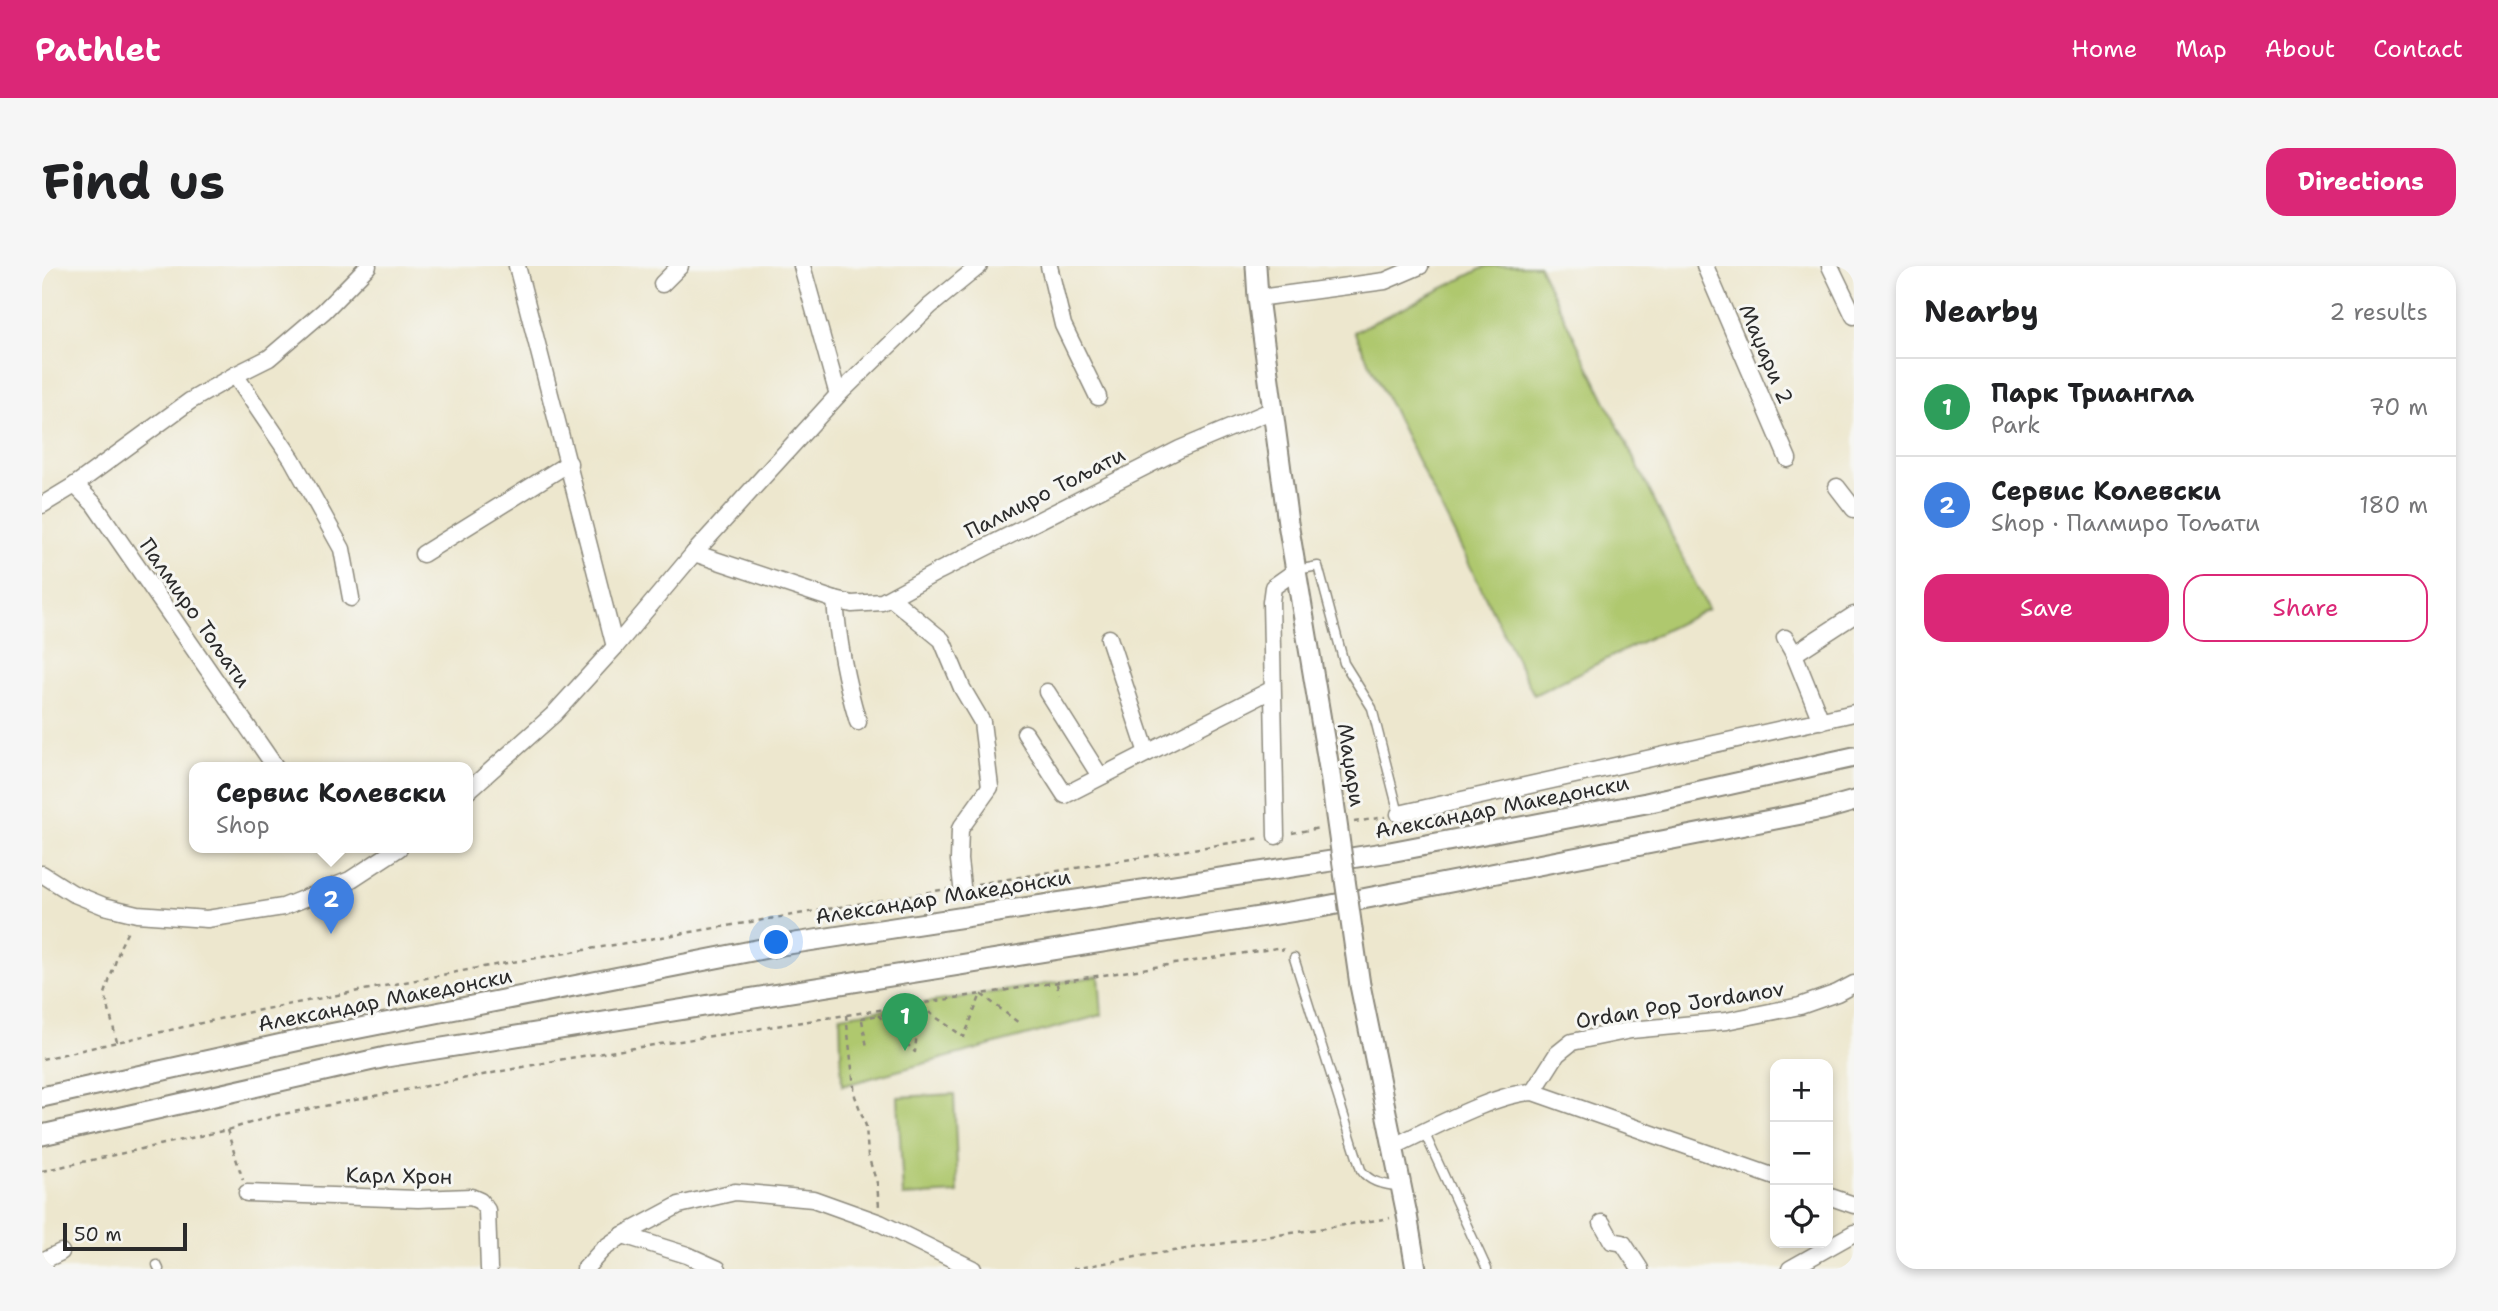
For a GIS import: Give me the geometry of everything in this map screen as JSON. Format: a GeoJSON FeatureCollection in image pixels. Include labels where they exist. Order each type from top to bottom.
{"type":"FeatureCollection","features":[{"type":"Feature","properties":{"kind":"street"},"geometry":{"type":"LineString","coordinates":[[42,505],[75,485],[190,401],[269,358],[324,311],[368,266]]}},
{"type":"Feature","properties":{"kind":"street"},"geometry":{"type":"LineString","coordinates":[[517,266],[615,647]]}},
{"type":"Feature","properties":{"kind":"street"},"geometry":{"type":"LineString","coordinates":[[662,284],[680,266]]}},
{"type":"Feature","properties":{"kind":"street"},"geometry":{"type":"LineString","coordinates":[[802,266],[838,395]]}},
{"type":"Feature","properties":{"kind":"street"},"geometry":{"type":"LineString","coordinates":[[473,786],[553,715],[615,647],[694,553],[838,395],[930,306],[979,266]]}},
{"type":"Feature","properties":{"kind":"street"},"geometry":{"type":"LineString","coordinates":[[1049,266],[1063,325],[1098,397]]}},
{"type":"Feature","properties":{"kind":"street","name":"Маџари"},"geometry":{"type":"LineString","coordinates":[[1256,266],[1288,523],[1330,774],[1360,985],[1408,1215],[1416,1269]]}},
{"type":"Feature","properties":{"kind":"street"},"geometry":{"type":"LineString","coordinates":[[1258,298],[1385,281],[1420,266]]}},
{"type":"Feature","properties":{"kind":"street","name":"Маџари 2"},"geometry":{"type":"LineString","coordinates":[[1705,266],[1788,459]]}},
{"type":"Feature","properties":{"kind":"street"},"geometry":{"type":"LineString","coordinates":[[1830,266],[1854,316]]}},
{"type":"Feature","properties":{"kind":"street"},"geometry":{"type":"LineString","coordinates":[[235,375],[292,459],[342,549],[351,598]]}},
{"type":"Feature","properties":{"kind":"street","name":"Палмиро Тољати"},"geometry":{"type":"LineString","coordinates":[[694,553],[835,600],[852,604],[882,602],[1180,449],[1273,410]]}},
{"type":"Feature","properties":{"kind":"street"},"geometry":{"type":"LineString","coordinates":[[423,554],[569,463]]}},
{"type":"Feature","properties":{"kind":"street","name":"Палмиро Тољати"},"geometry":{"type":"LineString","coordinates":[[75,485],[94,504],[272,762]]}},
{"type":"Feature","properties":{"kind":"street"},"geometry":{"type":"LineString","coordinates":[[1837,487],[1854,509]]}},
{"type":"Feature","properties":{"kind":"street"},"geometry":{"type":"LineString","coordinates":[[1276,836],[1270,625],[1273,587],[1297,570]]}},
{"type":"Feature","properties":{"kind":"street"},"geometry":{"type":"LineString","coordinates":[[891,598],[942,640],[962,688],[982,722],[989,787],[960,829],[962,886]]}},
{"type":"Feature","properties":{"kind":"street"},"geometry":{"type":"LineString","coordinates":[[835,600],[847,687],[858,722]]}},
{"type":"Feature","properties":{"kind":"street"},"geometry":{"type":"LineString","coordinates":[[1794,654],[1854,615]]}},
{"type":"Feature","properties":{"kind":"street"},"geometry":{"type":"LineString","coordinates":[[1109,638],[1147,753]]}},
{"type":"Feature","properties":{"kind":"street"},"geometry":{"type":"LineString","coordinates":[[1786,638],[1821,721]]}},
{"type":"Feature","properties":{"kind":"street"},"geometry":{"type":"LineString","coordinates":[[1025,733],[1065,795],[1271,690]]}},
{"type":"Feature","properties":{"kind":"street"},"geometry":{"type":"LineString","coordinates":[[1047,692],[1100,776]]}},
{"type":"Feature","properties":{"kind":"street"},"geometry":{"type":"LineString","coordinates":[[1399,814],[1854,713]]}},
{"type":"Feature","properties":{"kind":"street","name":"Александар Македонски"},"geometry":{"type":"LineString","coordinates":[[42,1097],[314,1037],[782,944],[1390,852],[1646,803],[1854,757]]}},
{"type":"Feature","properties":{"kind":"street"},"geometry":{"type":"LineString","coordinates":[[42,1135],[386,1057],[1321,907],[1822,810],[1854,801]]}},
{"type":"Feature","properties":{"kind":"street"},"geometry":{"type":"LineString","coordinates":[[42,874],[72,892],[104,906],[137,914],[207,919],[284,907],[349,880],[391,853]]}},
{"type":"Feature","properties":{"kind":"street","name":"Ordan Pop Jordanov"},"geometry":{"type":"LineString","coordinates":[[1533,1092],[1557,1054],[1572,1042],[1631,1030],[1726,1021],[1800,1006],[1854,984]]}},
{"type":"Feature","properties":{"kind":"street"},"geometry":{"type":"LineString","coordinates":[[1392,1147],[1517,1092],[1533,1092],[1770,1175]]}},
{"type":"Feature","properties":{"kind":"street"},"geometry":{"type":"LineString","coordinates":[[585,1269],[603,1249],[623,1235],[679,1205],[735,1192],[813,1199],[880,1223],[973,1269]]}},
{"type":"Feature","properties":{"kind":"street","name":"Карл Хрон"},"geometry":{"type":"LineString","coordinates":[[247,1193],[418,1199],[471,1197],[481,1201],[487,1210],[489,1269]]}},
{"type":"Feature","properties":{"kind":"street"},"geometry":{"type":"LineString","coordinates":[[1833,1198],[1854,1205]]}},
{"type":"Feature","properties":{"kind":"street"},"geometry":{"type":"LineString","coordinates":[[1602,1223],[1612,1241],[1623,1243],[1627,1247],[1640,1269]]}},
{"type":"Feature","properties":{"kind":"street"},"geometry":{"type":"LineString","coordinates":[[1790,1269],[1854,1233]]}},
{"type":"Feature","properties":{"kind":"street"},"geometry":{"type":"LineString","coordinates":[[623,1235],[687,1255],[718,1269]]}},
{"type":"Feature","properties":{"kind":"street"},"geometry":{"type":"LineString","coordinates":[[42,1262],[61,1252]]}},
{"type":"Feature","properties":{"kind":"lane"},"geometry":{"type":"LineString","coordinates":[[1297,570],[1318,566],[1344,663],[1372,708],[1399,814]]}},
{"type":"Feature","properties":{"kind":"lane"},"geometry":{"type":"LineString","coordinates":[[1294,958],[1361,1170],[1367,1178],[1375,1182],[1401,1187]]}},
{"type":"Feature","properties":{"kind":"lane"},"geometry":{"type":"LineString","coordinates":[[1424,1132],[1487,1269]]}},
{"type":"Feature","properties":{"kind":"path"},"geometry":{"type":"LineString","coordinates":[[42,1059],[250,1012],[483,967],[1276,836]]}},
{"type":"Feature","properties":{"kind":"path"},"geometry":{"type":"LineString","coordinates":[[117,1042],[105,995],[121,945],[137,914]]}},
{"type":"Feature","properties":{"kind":"path"},"geometry":{"type":"LineString","coordinates":[[861,1016],[1277,948],[1288,951],[1294,958]]}},
{"type":"Feature","properties":{"kind":"path"},"geometry":{"type":"LineString","coordinates":[[1057,983],[1059,994]]}},
{"type":"Feature","properties":{"kind":"path"},"geometry":{"type":"LineString","coordinates":[[42,1171],[227,1130],[273,1116],[564,1059],[846,1015],[878,1015],[923,1008],[964,1037],[981,995]]}},
{"type":"Feature","properties":{"kind":"path"},"geometry":{"type":"LineString","coordinates":[[981,995],[1019,1023]]}},
{"type":"Feature","properties":{"kind":"path"},"geometry":{"type":"LineString","coordinates":[[878,1015],[915,1052],[919,1009]]}},
{"type":"Feature","properties":{"kind":"path"},"geometry":{"type":"LineString","coordinates":[[846,1015],[855,1096],[866,1126],[868,1156],[877,1183],[880,1223]]}},
{"type":"Feature","properties":{"kind":"path"},"geometry":{"type":"LineString","coordinates":[[861,1016],[867,1047]]}},
{"type":"Feature","properties":{"kind":"path"},"geometry":{"type":"LineString","coordinates":[[227,1130],[247,1193]]}},
{"type":"Feature","properties":{"kind":"path"},"geometry":{"type":"LineString","coordinates":[[1073,1269],[1408,1215]]}},
{"type":"Feature","properties":{"kind":"green space"},"geometry":{"type":"Polygon","coordinates":[[[1487,266],[1539,266],[1708,609],[1534,695],[1354,332],[1487,266]]]}},
{"type":"Feature","properties":{"kind":"green space"},"geometry":{"type":"Polygon","coordinates":[[[1099,976],[1102,1015],[842,1086],[840,1016],[1099,976]]]}},
{"type":"Feature","properties":{"kind":"green space"},"geometry":{"type":"Polygon","coordinates":[[[954,1094],[958,1193],[903,1196],[898,1097],[954,1094]]]}},
{"type":"Feature","properties":{"kind":"place","name":"Сервис Колевски"},"geometry":{"type":"Point","coordinates":[331,934]}},
{"type":"Feature","properties":{"kind":"place","name":"Парк Триангла"},"geometry":{"type":"Point","coordinates":[905,1051]}}]}
